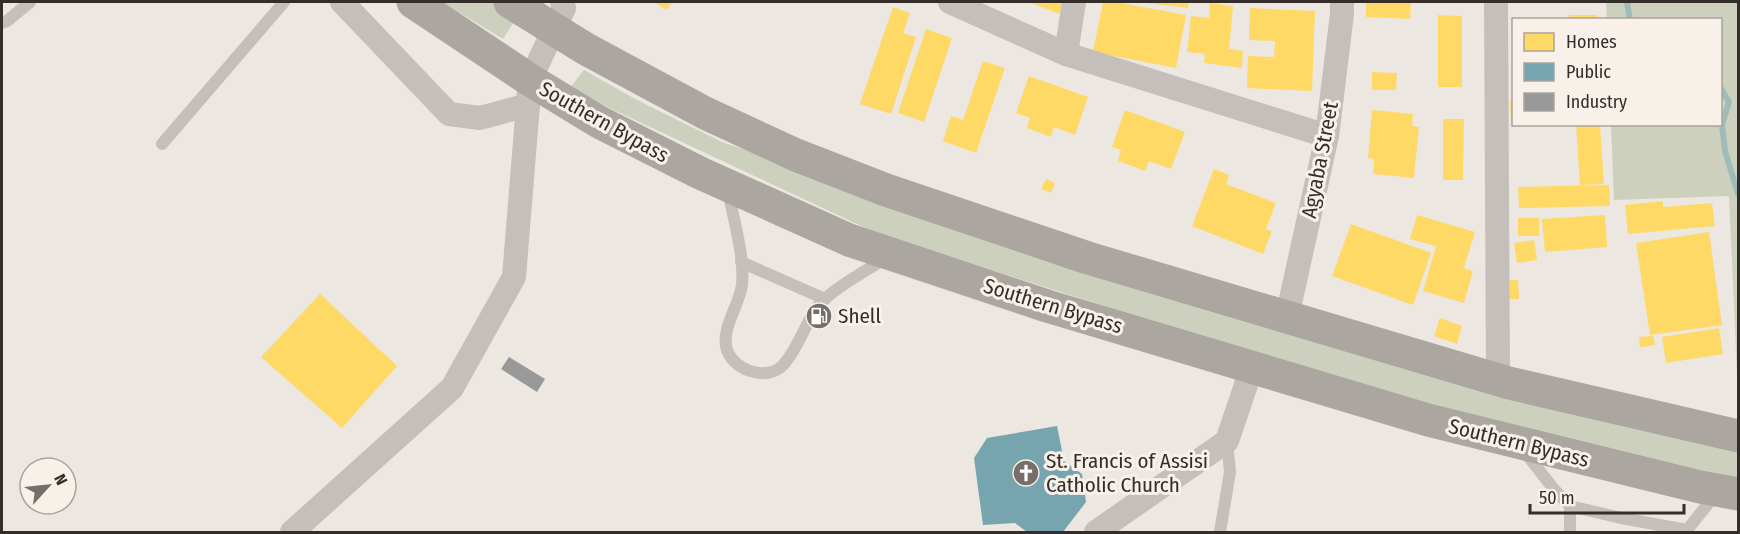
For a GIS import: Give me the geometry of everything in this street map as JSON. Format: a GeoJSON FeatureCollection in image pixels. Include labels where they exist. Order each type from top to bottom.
{"type":"FeatureCollection","features":[{"type":"Feature","properties":{"kind":"highway","name":"Southern Bypass"},"geometry":{"type":"LineString","coordinates":[[413,2],[529,93],[599,122],[728,186],[849,240],[1047,306],[1428,420],[1729,493]]}},
{"type":"Feature","properties":{"kind":"highway"},"geometry":{"type":"LineString","coordinates":[[510,2],[557,16],[705,113],[796,155],[886,190],[1088,258],[1497,380],[1738,436]]}},
{"type":"Feature","properties":{"kind":"street"},"geometry":{"type":"LineString","coordinates":[[342,2],[449,114],[480,117],[529,93]]}},
{"type":"Feature","properties":{"kind":"street"},"geometry":{"type":"LineString","coordinates":[[950,2],[1066,54],[1327,135]]}},
{"type":"Feature","properties":{"kind":"street"},"geometry":{"type":"LineString","coordinates":[[1066,54],[1074,2]]}},
{"type":"Feature","properties":{"kind":"street","name":"Agyaba Street"},"geometry":{"type":"LineString","coordinates":[[1287,317],[1327,135],[1342,2]]}},
{"type":"Feature","properties":{"kind":"street"},"geometry":{"type":"LineString","coordinates":[[1496,2],[1497,380]]}},
{"type":"Feature","properties":{"kind":"street"},"geometry":{"type":"LineString","coordinates":[[292,532],[452,388],[514,277],[529,93],[557,16]]}},
{"type":"Feature","properties":{"kind":"street"},"geometry":{"type":"LineString","coordinates":[[1096,532],[1227,441],[1252,367]]}},
{"type":"Feature","properties":{"kind":"lane"},"geometry":{"type":"LineString","coordinates":[[2,23],[30,2]]}},
{"type":"Feature","properties":{"kind":"lane"},"geometry":{"type":"LineString","coordinates":[[162,144],[284,2]]}},
{"type":"Feature","properties":{"kind":"lane"},"geometry":{"type":"LineString","coordinates":[[728,186],[741,262],[742,285],[726,332],[726,348],[732,359],[741,367],[757,374],[767,373],[784,365],[819,305],[892,254]]}},
{"type":"Feature","properties":{"kind":"lane"},"geometry":{"type":"LineString","coordinates":[[741,262],[825,299]]}},
{"type":"Feature","properties":{"kind":"lane"},"geometry":{"type":"LineString","coordinates":[[1220,532],[1230,472],[1227,441]]}},
{"type":"Feature","properties":{"kind":"lane"},"geometry":{"type":"LineString","coordinates":[[1518,442],[1553,488],[1570,506],[1687,531],[1729,493]]}},
{"type":"Feature","properties":{"kind":"lane"},"geometry":{"type":"LineString","coordinates":[[1570,506],[1570,532]]}},
{"type":"Feature","properties":{"kind":"green space"},"geometry":{"type":"Polygon","coordinates":[[[442,2],[494,2],[517,17],[503,39],[442,2]]]}},
{"type":"Feature","properties":{"kind":"green space"},"geometry":{"type":"Polygon","coordinates":[[[1606,2],[1738,2],[1738,395],[1729,196],[1614,200],[1611,126],[1722,126],[1722,18],[1607,18],[1606,2]]]}},
{"type":"Feature","properties":{"kind":"green space"},"geometry":{"type":"Polygon","coordinates":[[[584,70],[637,100],[722,142],[794,166],[1738,439],[1738,479],[1696,471],[1454,412],[1195,335],[876,233],[569,89],[584,70]]]}},
{"type":"Feature","properties":{"kind":"building: Homes"},"geometry":{"type":"Polygon","coordinates":[[[654,2],[673,2],[666,10],[654,2]]]}},
{"type":"Feature","properties":{"kind":"building: Homes"},"geometry":{"type":"Polygon","coordinates":[[[1029,2],[1064,2],[1059,14],[1029,2]]]}},
{"type":"Feature","properties":{"kind":"building: Homes"},"geometry":{"type":"Polygon","coordinates":[[[1103,2],[1116,2],[1186,15],[1176,68],[1093,52],[1103,2]]]}},
{"type":"Feature","properties":{"kind":"building: Homes"},"geometry":{"type":"Polygon","coordinates":[[[1146,2],[1189,2],[1188,8],[1146,2]]]}},
{"type":"Feature","properties":{"kind":"building: Homes"},"geometry":{"type":"Polygon","coordinates":[[[1366,2],[1411,2],[1410,19],[1366,17],[1366,2]]]}},
{"type":"Feature","properties":{"kind":"building: Homes"},"geometry":{"type":"Polygon","coordinates":[[[1210,3],[1233,6],[1229,49],[1243,51],[1242,68],[1204,63],[1205,54],[1187,52],[1191,16],[1209,18],[1210,3]]]}},
{"type":"Feature","properties":{"kind":"building: Homes"},"geometry":{"type":"Polygon","coordinates":[[[893,7],[910,13],[903,33],[916,37],[891,114],[860,104],[893,7]]]}},
{"type":"Feature","properties":{"kind":"building: Homes"},"geometry":{"type":"Polygon","coordinates":[[[1250,8],[1315,11],[1312,91],[1247,88],[1248,56],[1274,57],[1275,41],[1249,40],[1250,8]]]}},
{"type":"Feature","properties":{"kind":"building: Homes"},"geometry":{"type":"Polygon","coordinates":[[[1438,15],[1462,16],[1462,87],[1438,87],[1438,15]]]}},
{"type":"Feature","properties":{"kind":"building: Homes"},"geometry":{"type":"Polygon","coordinates":[[[1569,15],[1597,15],[1598,18],[1569,18],[1569,15]]]}},
{"type":"Feature","properties":{"kind":"building: Homes"},"geometry":{"type":"Polygon","coordinates":[[[926,29],[952,38],[924,122],[898,113],[926,29]]]}},
{"type":"Feature","properties":{"kind":"building: Homes"},"geometry":{"type":"Polygon","coordinates":[[[983,61],[1005,68],[976,153],[943,141],[951,116],[963,120],[983,61]]]}},
{"type":"Feature","properties":{"kind":"building: Homes"},"geometry":{"type":"Polygon","coordinates":[[[1372,72],[1397,73],[1396,90],[1372,90],[1372,72]]]}},
{"type":"Feature","properties":{"kind":"building: Homes"},"geometry":{"type":"Polygon","coordinates":[[[1029,76],[1088,97],[1075,135],[1054,127],[1051,137],[1027,128],[1030,118],[1016,113],[1029,76]]]}},
{"type":"Feature","properties":{"kind":"building: Homes"},"geometry":{"type":"Polygon","coordinates":[[[1510,101],[1512,101],[1512,123],[1510,101]]]}},
{"type":"Feature","properties":{"kind":"building: Homes"},"geometry":{"type":"Polygon","coordinates":[[[1125,110],[1185,132],[1171,169],[1149,161],[1145,171],[1118,161],[1121,150],[1112,147],[1125,110]]]}},
{"type":"Feature","properties":{"kind":"building: Homes"},"geometry":{"type":"Polygon","coordinates":[[[1372,110],[1413,114],[1412,126],[1419,127],[1414,178],[1373,174],[1374,159],[1368,158],[1372,110]]]}},
{"type":"Feature","properties":{"kind":"building: Homes"},"geometry":{"type":"Polygon","coordinates":[[[1443,119],[1464,119],[1463,180],[1443,180],[1443,119]]]}},
{"type":"Feature","properties":{"kind":"building: Homes"},"geometry":{"type":"Polygon","coordinates":[[[1576,126],[1600,126],[1604,184],[1580,185],[1576,126]]]}},
{"type":"Feature","properties":{"kind":"building: Homes"},"geometry":{"type":"Polygon","coordinates":[[[1214,169],[1229,175],[1226,184],[1276,203],[1266,229],[1272,231],[1263,254],[1192,226],[1214,169]]]}},
{"type":"Feature","properties":{"kind":"building: Homes"},"geometry":{"type":"Polygon","coordinates":[[[1046,179],[1055,183],[1051,193],[1041,189],[1046,179]]]}},
{"type":"Feature","properties":{"kind":"building: Homes"},"geometry":{"type":"Polygon","coordinates":[[[1609,185],[1610,206],[1519,208],[1518,187],[1609,185]]]}},
{"type":"Feature","properties":{"kind":"building: Homes"},"geometry":{"type":"Polygon","coordinates":[[[1663,201],[1663,207],[1712,203],[1715,226],[1628,234],[1625,205],[1663,201]]]}},
{"type":"Feature","properties":{"kind":"building: Homes"},"geometry":{"type":"Polygon","coordinates":[[[1417,215],[1475,232],[1464,268],[1473,271],[1464,303],[1423,291],[1436,246],[1410,239],[1417,215]]]}},
{"type":"Feature","properties":{"kind":"building: Homes"},"geometry":{"type":"Polygon","coordinates":[[[1605,215],[1607,247],[1545,252],[1542,219],[1605,215]]]}},
{"type":"Feature","properties":{"kind":"building: Homes"},"geometry":{"type":"Polygon","coordinates":[[[1518,218],[1539,218],[1539,236],[1518,236],[1518,218]]]}},
{"type":"Feature","properties":{"kind":"building: Homes"},"geometry":{"type":"Polygon","coordinates":[[[1351,224],[1431,253],[1413,305],[1332,276],[1351,224]]]}},
{"type":"Feature","properties":{"kind":"building: Homes"},"geometry":{"type":"Polygon","coordinates":[[[1709,232],[1722,325],[1650,335],[1636,243],[1709,232]]]}},
{"type":"Feature","properties":{"kind":"building: Homes"},"geometry":{"type":"Polygon","coordinates":[[[1534,240],[1537,260],[1517,263],[1514,243],[1534,240]]]}},
{"type":"Feature","properties":{"kind":"building: Homes"},"geometry":{"type":"Polygon","coordinates":[[[1501,280],[1518,280],[1519,299],[1502,299],[1501,280]]]}},
{"type":"Feature","properties":{"kind":"building: Homes"},"geometry":{"type":"Polygon","coordinates":[[[320,294],[397,366],[342,428],[261,357],[320,294]]]}},
{"type":"Feature","properties":{"kind":"building: Homes"},"geometry":{"type":"Polygon","coordinates":[[[1440,318],[1462,326],[1457,344],[1434,336],[1440,318]]]}},
{"type":"Feature","properties":{"kind":"building: Homes"},"geometry":{"type":"Polygon","coordinates":[[[1719,328],[1723,354],[1666,363],[1662,337],[1719,328]]]}},
{"type":"Feature","properties":{"kind":"building: Homes"},"geometry":{"type":"Polygon","coordinates":[[[1653,336],[1655,345],[1640,347],[1639,337],[1653,336]]]}},
{"type":"Feature","properties":{"kind":"building: Public"},"geometry":{"type":"Polygon","coordinates":[[[1057,426],[1064,461],[1082,474],[1086,502],[1063,532],[1027,532],[1015,523],[983,525],[974,458],[987,438],[1057,426]]]}},
{"type":"Feature","properties":{"kind":"building: Industry"},"geometry":{"type":"Polygon","coordinates":[[[509,357],[545,379],[537,392],[501,369],[509,357]]]}},
{"type":"Feature","properties":{"kind":"waterway"},"geometry":{"type":"LineString","coordinates":[[1627,2],[1630,18]]}},
{"type":"Feature","properties":{"kind":"waterway"},"geometry":{"type":"LineString","coordinates":[[1722,90],[1729,102],[1722,125]]}},
{"type":"Feature","properties":{"kind":"waterway"},"geometry":{"type":"LineString","coordinates":[[1722,125],[1725,151],[1738,194]]}},
{"type":"Feature","properties":{"kind":"place","name":"Shell"},"geometry":{"type":"Point","coordinates":[819,316]}},
{"type":"Feature","properties":{"kind":"place","name":"St. Francis of Assisi Catholic Church"},"geometry":{"type":"Point","coordinates":[1026,473]}}]}
